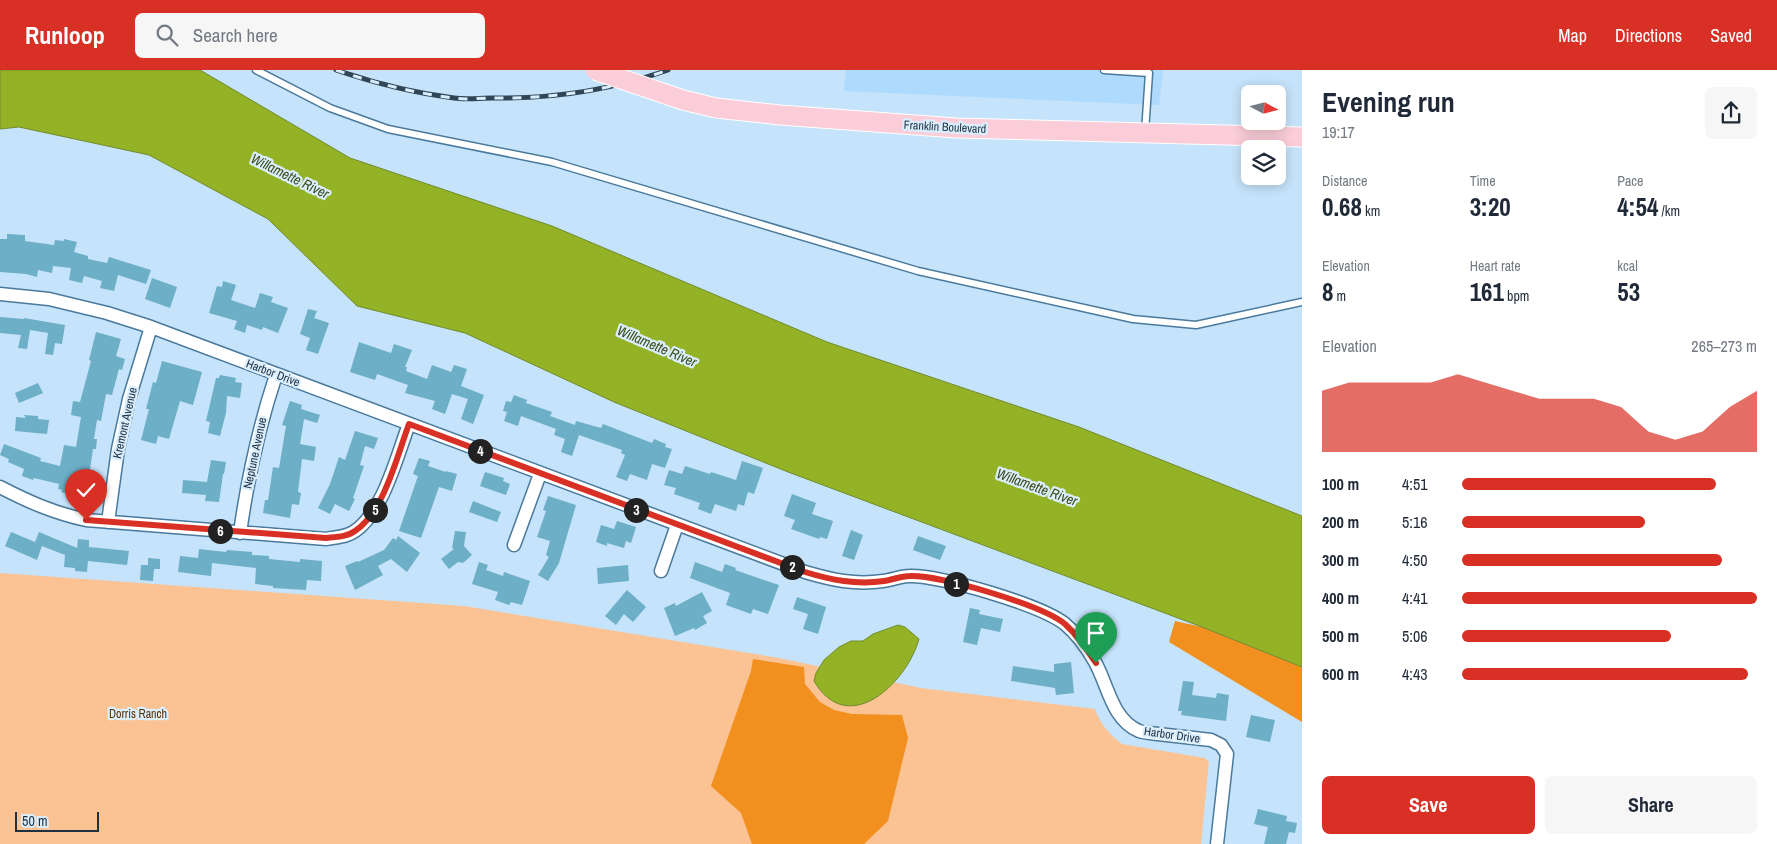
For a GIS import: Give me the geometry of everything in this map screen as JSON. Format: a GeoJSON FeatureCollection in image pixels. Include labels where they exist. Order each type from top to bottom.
{"type":"FeatureCollection","features":[{"type":"Feature","properties":{"kind":"main road","name":"Franklin Boulevard"},"geometry":{"type":"LineString","coordinates":[[595,70],[683,100],[716,108],[780,115],[956,128],[1302,137]]}},
{"type":"Feature","properties":{"kind":"street","name":"Harbor Drive"},"geometry":{"type":"LineString","coordinates":[[0,294],[49,299],[107,313],[151,327],[805,572],[836,581],[863,583],[909,576],[930,578],[951,582],[1017,601],[1042,611],[1064,623],[1080,640],[1096,663],[1115,707],[1125,722],[1139,731],[1211,740],[1221,745],[1227,754],[1217,844]]}},
{"type":"Feature","properties":{"kind":"street","name":"Kremont Avenue"},"geometry":{"type":"LineString","coordinates":[[108,522],[119,441],[129,399],[151,327]]}},
{"type":"Feature","properties":{"kind":"street","name":"Neptune Avenue"},"geometry":{"type":"LineString","coordinates":[[240,532],[248,476],[262,418],[276,375]]}},
{"type":"Feature","properties":{"kind":"street"},"geometry":{"type":"LineString","coordinates":[[0,486],[39,506],[62,515],[86,520],[326,538],[340,537],[354,532],[370,519],[380,503],[409,424]]}},
{"type":"Feature","properties":{"kind":"street"},"geometry":{"type":"LineString","coordinates":[[514,544],[540,474]]}},
{"type":"Feature","properties":{"kind":"street"},"geometry":{"type":"LineString","coordinates":[[661,571],[677,525]]}},
{"type":"Feature","properties":{"kind":"lane"},"geometry":{"type":"LineString","coordinates":[[256,70],[330,108],[388,129],[552,162],[918,271],[955,280],[1133,319],[1196,325],[1302,302]]}},
{"type":"Feature","properties":{"kind":"lane"},"geometry":{"type":"LineString","coordinates":[[1104,70],[1149,73],[1145,133]]}},
{"type":"Feature","properties":{"kind":"shaded area"},"geometry":{"type":"Polygon","coordinates":[[[846,70],[1163,70],[1159,105],[844,91],[846,70]]]}},
{"type":"Feature","properties":{"kind":"shaded area"},"geometry":{"type":"Polygon","coordinates":[[[1175,621],[1202,627],[1302,667],[1302,722],[1169,642],[1175,621]]]}},
{"type":"Feature","properties":{"kind":"shaded area"},"geometry":{"type":"Polygon","coordinates":[[[753,659],[804,667],[805,684],[820,702],[834,710],[852,714],[902,715],[908,738],[888,821],[864,844],[752,844],[741,813],[711,786],[751,671],[753,659]]]}},
{"type":"Feature","properties":{"kind":"green space","name":"Dorris Ranch"},"geometry":{"type":"Polygon","coordinates":[[[0,573],[464,606],[779,658],[921,688],[1095,709],[1106,728],[1122,744],[1205,758],[1209,762],[1201,844],[0,844],[0,573]]]}},
{"type":"Feature","properties":{"kind":"water","name":"Willamette River"},"geometry":{"type":"Polygon","coordinates":[[[0,70],[200,70],[350,158],[552,226],[827,342],[1079,427],[1302,516],[1302,667],[1202,627],[788,472],[614,402],[465,333],[357,306],[268,219],[149,155],[19,127],[0,129],[0,70]]]}},
{"type":"Feature","properties":{"kind":"water"},"geometry":{"type":"Polygon","coordinates":[[[898,625],[905,627],[919,639],[912,656],[902,672],[889,687],[875,698],[859,705],[843,705],[828,698],[814,681],[816,673],[824,660],[839,647],[851,641],[863,641],[873,634],[898,625]]]}},
{"type":"Feature","properties":{"kind":"building"},"geometry":{"type":"Polygon","coordinates":[[[7,234],[25,235],[25,241],[54,245],[55,240],[64,241],[64,239],[77,242],[74,252],[88,256],[88,259],[107,263],[109,257],[151,270],[146,284],[118,275],[114,291],[100,288],[102,281],[84,276],[82,283],[69,280],[71,268],[53,266],[52,273],[38,270],[37,277],[0,272],[0,239],[7,239],[7,234]]]}},
{"type":"Feature","properties":{"kind":"building"},"geometry":{"type":"Polygon","coordinates":[[[152,278],[177,287],[170,308],[145,299],[152,278]]]}},
{"type":"Feature","properties":{"kind":"building"},"geometry":{"type":"Polygon","coordinates":[[[223,281],[236,285],[231,300],[255,308],[260,293],[273,297],[271,302],[288,308],[278,333],[263,327],[262,330],[247,325],[245,333],[234,329],[237,321],[209,313],[217,286],[222,287],[223,281]]]}},
{"type":"Feature","properties":{"kind":"building"},"geometry":{"type":"Polygon","coordinates":[[[308,309],[317,311],[314,318],[329,323],[318,354],[306,350],[310,338],[300,334],[308,309]]]}},
{"type":"Feature","properties":{"kind":"building"},"geometry":{"type":"Polygon","coordinates":[[[0,317],[24,318],[65,325],[62,344],[55,343],[53,355],[45,354],[48,333],[30,330],[27,349],[18,348],[21,335],[0,333],[0,317]]]}},
{"type":"Feature","properties":{"kind":"building"},"geometry":{"type":"Polygon","coordinates":[[[96,332],[121,339],[116,356],[125,359],[122,370],[119,369],[112,395],[106,394],[101,421],[97,420],[94,439],[97,439],[96,449],[93,449],[89,476],[93,478],[87,501],[61,492],[62,490],[58,489],[59,484],[34,478],[33,480],[22,476],[24,469],[8,462],[9,459],[0,455],[4,444],[41,458],[40,461],[60,466],[64,445],[76,447],[81,417],[71,415],[73,401],[80,402],[91,361],[89,360],[96,332]]]}},
{"type":"Feature","properties":{"kind":"building"},"geometry":{"type":"Polygon","coordinates":[[[359,342],[391,353],[394,344],[412,350],[405,367],[407,367],[406,371],[427,379],[432,365],[451,372],[454,365],[467,369],[461,386],[484,395],[473,424],[461,419],[468,399],[452,394],[445,414],[432,409],[435,401],[405,393],[408,385],[377,374],[375,380],[350,372],[359,342]]]}},
{"type":"Feature","properties":{"kind":"building"},"geometry":{"type":"Polygon","coordinates":[[[162,361],[202,372],[193,405],[180,401],[169,439],[158,436],[156,444],[141,440],[149,409],[146,409],[153,382],[156,383],[162,361]]]}},
{"type":"Feature","properties":{"kind":"building"},"geometry":{"type":"Polygon","coordinates":[[[220,375],[236,378],[235,382],[242,383],[240,398],[227,396],[226,413],[220,436],[208,433],[210,422],[206,421],[216,378],[219,378],[220,375]]]}},
{"type":"Feature","properties":{"kind":"building"},"geometry":{"type":"Polygon","coordinates":[[[38,383],[43,393],[19,403],[15,393],[38,383]]]}},
{"type":"Feature","properties":{"kind":"building"},"geometry":{"type":"Polygon","coordinates":[[[514,395],[527,400],[526,403],[552,412],[550,416],[575,425],[576,421],[601,428],[603,424],[652,443],[654,439],[666,444],[665,447],[672,449],[665,468],[652,464],[647,480],[630,474],[627,481],[616,477],[625,455],[621,453],[622,450],[579,435],[572,456],[561,452],[565,439],[554,435],[556,429],[521,416],[518,426],[504,421],[507,412],[503,411],[506,401],[511,402],[514,395]]]}},
{"type":"Feature","properties":{"kind":"building"},"geometry":{"type":"Polygon","coordinates":[[[290,401],[302,405],[301,409],[320,415],[317,423],[304,419],[300,444],[316,447],[314,461],[302,459],[298,492],[301,493],[299,505],[292,504],[290,518],[263,513],[265,500],[268,500],[273,467],[279,468],[286,426],[282,425],[290,401]]]}},
{"type":"Feature","properties":{"kind":"building"},"geometry":{"type":"Polygon","coordinates":[[[24,415],[38,416],[38,419],[49,420],[47,434],[15,431],[16,417],[26,418],[24,415]]]}},
{"type":"Feature","properties":{"kind":"building"},"geometry":{"type":"Polygon","coordinates":[[[355,431],[378,438],[374,449],[365,446],[360,465],[364,466],[353,498],[355,499],[349,511],[335,504],[330,514],[318,508],[330,484],[339,457],[345,460],[355,431]]]}},
{"type":"Feature","properties":{"kind":"building"},"geometry":{"type":"Polygon","coordinates":[[[419,458],[430,461],[428,466],[457,474],[452,491],[439,487],[421,538],[399,531],[418,476],[413,474],[419,458]]]}},
{"type":"Feature","properties":{"kind":"building"},"geometry":{"type":"Polygon","coordinates":[[[211,460],[226,462],[219,502],[205,501],[206,495],[182,493],[183,480],[207,482],[211,460]]]}},
{"type":"Feature","properties":{"kind":"building"},"geometry":{"type":"Polygon","coordinates":[[[742,461],[763,468],[754,494],[748,492],[744,506],[738,504],[736,511],[715,504],[711,514],[698,509],[700,503],[674,494],[676,488],[664,485],[669,470],[682,474],[685,466],[736,480],[742,461]]]}},
{"type":"Feature","properties":{"kind":"building"},"geometry":{"type":"Polygon","coordinates":[[[485,472],[504,478],[503,481],[510,484],[506,495],[480,486],[485,472]]]}},
{"type":"Feature","properties":{"kind":"building"},"geometry":{"type":"Polygon","coordinates":[[[792,494],[816,503],[812,514],[833,521],[827,539],[820,537],[819,539],[791,529],[795,520],[784,516],[792,494]]]}},
{"type":"Feature","properties":{"kind":"building"},"geometry":{"type":"Polygon","coordinates":[[[548,496],[576,505],[559,563],[548,581],[538,575],[549,557],[546,555],[550,541],[537,537],[546,511],[543,510],[548,496]]]}},
{"type":"Feature","properties":{"kind":"building"},"geometry":{"type":"Polygon","coordinates":[[[473,501],[501,512],[497,522],[469,512],[473,501]]]}},
{"type":"Feature","properties":{"kind":"building"},"geometry":{"type":"Polygon","coordinates":[[[617,521],[636,527],[631,543],[626,541],[624,548],[607,543],[607,546],[596,542],[601,525],[614,529],[617,521]]]}},
{"type":"Feature","properties":{"kind":"building"},"geometry":{"type":"Polygon","coordinates":[[[851,530],[863,535],[854,560],[842,556],[851,530]]]}},
{"type":"Feature","properties":{"kind":"building"},"geometry":{"type":"Polygon","coordinates":[[[455,531],[466,532],[464,546],[472,555],[463,563],[458,562],[449,569],[441,559],[454,549],[452,548],[455,531]]]}},
{"type":"Feature","properties":{"kind":"building"},"geometry":{"type":"Polygon","coordinates":[[[11,532],[35,542],[39,532],[77,548],[78,539],[89,540],[89,547],[129,551],[127,565],[88,561],[87,572],[75,571],[75,568],[64,567],[65,555],[42,546],[37,560],[5,546],[11,532]]]}},
{"type":"Feature","properties":{"kind":"building"},"geometry":{"type":"Polygon","coordinates":[[[398,536],[420,553],[407,572],[391,559],[378,566],[383,575],[355,590],[345,566],[384,550],[393,538],[396,540],[398,536]]]}},
{"type":"Feature","properties":{"kind":"building"},"geometry":{"type":"Polygon","coordinates":[[[918,536],[946,546],[940,560],[913,550],[918,536]]]}},
{"type":"Feature","properties":{"kind":"building"},"geometry":{"type":"Polygon","coordinates":[[[199,549],[252,552],[252,555],[269,556],[269,559],[300,562],[300,559],[322,561],[321,581],[307,580],[306,590],[273,588],[273,586],[255,584],[256,568],[212,563],[211,576],[178,572],[180,556],[198,558],[199,549]]]}},
{"type":"Feature","properties":{"kind":"building"},"geometry":{"type":"Polygon","coordinates":[[[148,558],[160,559],[160,569],[154,569],[153,581],[140,580],[141,565],[148,565],[148,558]]]}},
{"type":"Feature","properties":{"kind":"building"},"geometry":{"type":"Polygon","coordinates":[[[479,562],[488,565],[486,570],[503,576],[504,572],[530,581],[522,605],[511,602],[509,605],[495,600],[498,592],[472,584],[479,562]]]}},
{"type":"Feature","properties":{"kind":"building"},"geometry":{"type":"Polygon","coordinates":[[[695,562],[722,572],[725,564],[736,568],[735,570],[779,585],[768,614],[753,609],[751,614],[726,605],[730,593],[690,578],[695,562]]]}},
{"type":"Feature","properties":{"kind":"building"},"geometry":{"type":"Polygon","coordinates":[[[628,565],[629,581],[598,584],[597,568],[628,565]]]}},
{"type":"Feature","properties":{"kind":"building"},"geometry":{"type":"Polygon","coordinates":[[[627,590],[646,607],[633,622],[624,614],[616,625],[605,616],[627,590]]]}},
{"type":"Feature","properties":{"kind":"building"},"geometry":{"type":"Polygon","coordinates":[[[702,592],[712,611],[703,616],[707,623],[695,630],[694,628],[675,636],[664,608],[675,603],[676,606],[702,592]]]}},
{"type":"Feature","properties":{"kind":"building"},"geometry":{"type":"Polygon","coordinates":[[[797,597],[826,607],[818,634],[803,629],[808,614],[793,609],[797,597]]]}},
{"type":"Feature","properties":{"kind":"building"},"geometry":{"type":"Polygon","coordinates":[[[970,608],[980,610],[979,614],[1003,619],[1000,632],[981,628],[977,645],[963,642],[970,608]]]}},
{"type":"Feature","properties":{"kind":"building"},"geometry":{"type":"Polygon","coordinates":[[[1071,662],[1074,693],[1056,695],[1055,688],[1011,681],[1013,666],[1054,672],[1054,664],[1071,662]]]}},
{"type":"Feature","properties":{"kind":"building"},"geometry":{"type":"Polygon","coordinates":[[[1183,681],[1194,682],[1192,695],[1216,698],[1217,693],[1229,695],[1226,721],[1181,715],[1182,711],[1178,711],[1183,681]]]}},
{"type":"Feature","properties":{"kind":"building"},"geometry":{"type":"Polygon","coordinates":[[[1251,715],[1275,720],[1270,742],[1246,737],[1251,715]]]}},
{"type":"Feature","properties":{"kind":"building"},"geometry":{"type":"Polygon","coordinates":[[[1258,809],[1287,816],[1286,821],[1297,823],[1295,833],[1289,832],[1286,844],[1264,844],[1268,827],[1254,824],[1258,809]]]}},
{"type":"Feature","properties":{"kind":"railway"},"geometry":{"type":"LineString","coordinates":[[336,70],[379,83],[459,99],[537,97],[582,92],[625,83],[668,70]]}},
{"type":"Feature","properties":{"kind":"route"},"geometry":{"type":"LineString","coordinates":[[86,520],[326,538],[340,537],[354,532],[370,519],[380,503],[409,424],[805,572],[836,581],[863,583],[909,576],[930,578],[951,582],[1017,601],[1042,611],[1064,623],[1080,640],[1096,663]]}}]}
